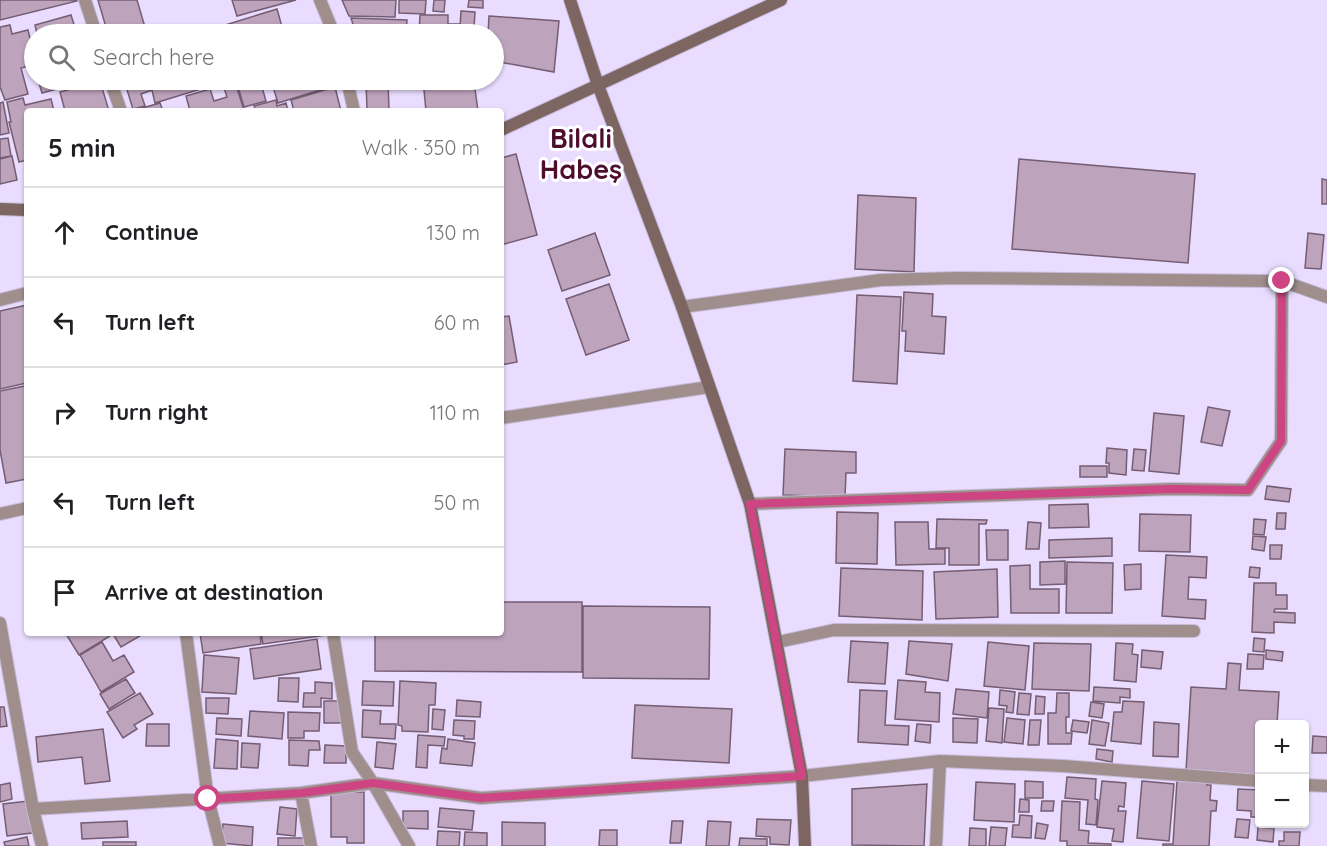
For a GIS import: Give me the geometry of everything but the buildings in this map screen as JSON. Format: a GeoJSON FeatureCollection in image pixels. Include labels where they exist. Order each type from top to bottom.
{"type":"FeatureCollection","features":[{"type":"Feature","properties":{"kind":"street"},"geometry":{"type":"LineString","coordinates":[[85,0],[93,24]]}},
{"type":"Feature","properties":{"kind":"street"},"geometry":{"type":"LineString","coordinates":[[320,0],[330,24]]}},
{"type":"Feature","properties":{"kind":"street"},"geometry":{"type":"LineString","coordinates":[[570,0],[598,85],[682,307],[750,504],[802,776],[805,846]]}},
{"type":"Feature","properties":{"kind":"street"},"geometry":{"type":"LineString","coordinates":[[504,129],[781,0]]}},
{"type":"Feature","properties":{"kind":"street"},"geometry":{"type":"LineString","coordinates":[[114,90],[120,108]]}},
{"type":"Feature","properties":{"kind":"street"},"geometry":{"type":"LineString","coordinates":[[349,90],[353,108]]}},
{"type":"Feature","properties":{"kind":"street"},"geometry":{"type":"LineString","coordinates":[[0,208],[24,210]]}},
{"type":"Feature","properties":{"kind":"street"},"geometry":{"type":"LineString","coordinates":[[682,307],[880,280],[957,278],[1282,281],[1327,297]]}},
{"type":"Feature","properties":{"kind":"street"},"geometry":{"type":"LineString","coordinates":[[750,504],[1159,489],[1248,490],[1281,441],[1282,281]]}},
{"type":"Feature","properties":{"kind":"street"},"geometry":{"type":"LineString","coordinates":[[0,300],[24,294]]}},
{"type":"Feature","properties":{"kind":"street"},"geometry":{"type":"LineString","coordinates":[[504,418],[709,387]]}},
{"type":"Feature","properties":{"kind":"street"},"geometry":{"type":"LineString","coordinates":[[0,514],[24,509]]}},
{"type":"Feature","properties":{"kind":"street"},"geometry":{"type":"LineString","coordinates":[[0,623],[33,809],[42,846]]}},
{"type":"Feature","properties":{"kind":"street"},"geometry":{"type":"LineString","coordinates":[[778,642],[834,630],[1194,631]]}},
{"type":"Feature","properties":{"kind":"street"},"geometry":{"type":"LineString","coordinates":[[186,636],[208,799],[220,846]]}},
{"type":"Feature","properties":{"kind":"street"},"geometry":{"type":"LineString","coordinates":[[333,636],[352,752],[373,783],[409,846]]}},
{"type":"Feature","properties":{"kind":"street"},"geometry":{"type":"LineString","coordinates":[[33,809],[302,793],[373,783],[481,798],[802,776],[940,761],[1063,766],[1255,781]]}},
{"type":"Feature","properties":{"kind":"street"},"geometry":{"type":"LineString","coordinates":[[936,846],[940,761]]}},
{"type":"Feature","properties":{"kind":"street"},"geometry":{"type":"LineString","coordinates":[[1309,785],[1327,786]]}},
{"type":"Feature","properties":{"kind":"street"},"geometry":{"type":"LineString","coordinates":[[302,793],[311,846]]}},
{"type":"Feature","properties":{"kind":"district","name":"Bilali Habeş"},"geometry":{"type":"Point","coordinates":[581,154]}},
{"type":"Feature","properties":{"kind":"route"},"geometry":{"type":"LineString","coordinates":[[208,799],[302,793],[373,783],[481,798],[802,776],[750,504],[1171,489],[1248,490],[1281,441],[1282,281]]}}]}
